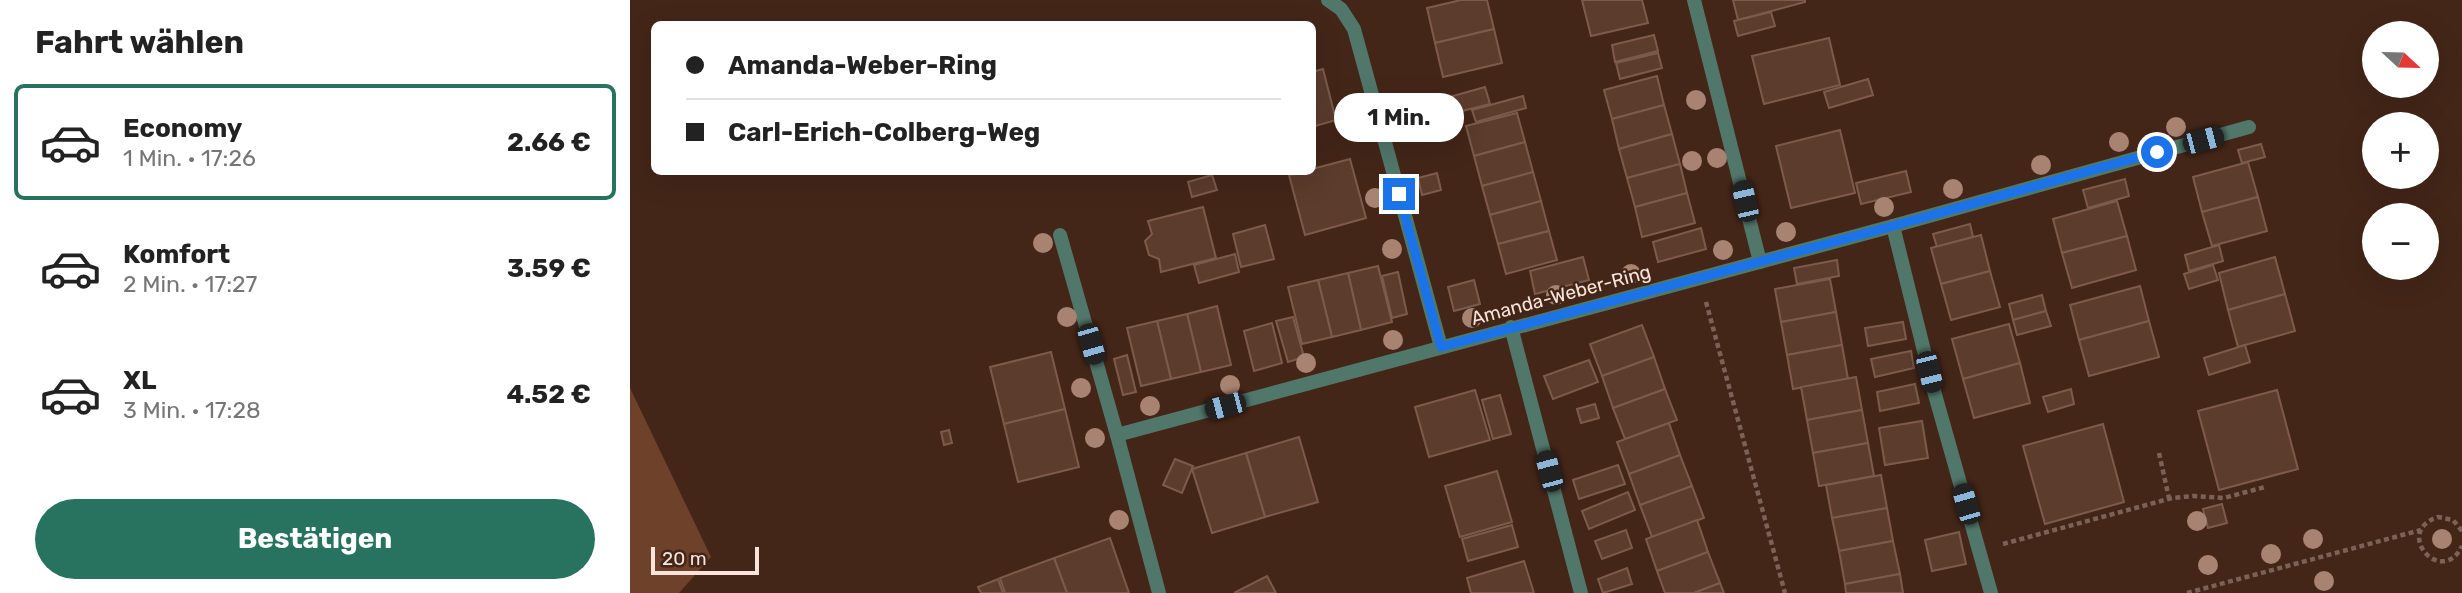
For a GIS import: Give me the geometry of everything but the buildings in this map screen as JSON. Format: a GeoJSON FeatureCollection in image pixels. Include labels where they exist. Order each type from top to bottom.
{"type":"FeatureCollection","features":[{"type":"Feature","properties":{"kind":"street"},"geometry":{"type":"LineString","coordinates":[[1328,0],[1341,9],[1354,29],[1441,347]]}},
{"type":"Feature","properties":{"kind":"street"},"geometry":{"type":"LineString","coordinates":[[1694,0],[1760,262]]}},
{"type":"Feature","properties":{"kind":"street","name":"Amanda-Weber-Ring"},"geometry":{"type":"LineString","coordinates":[[1117,435],[2249,127]]}},
{"type":"Feature","properties":{"kind":"street"},"geometry":{"type":"LineString","coordinates":[[1893,226],[1934,391],[1991,593]]}},
{"type":"Feature","properties":{"kind":"street"},"geometry":{"type":"LineString","coordinates":[[1060,235],[1159,593]]}},
{"type":"Feature","properties":{"kind":"street"},"geometry":{"type":"LineString","coordinates":[[1511,327],[1581,593]]}},
{"type":"Feature","properties":{"kind":"path"},"geometry":{"type":"LineString","coordinates":[[1700,277],[1785,593]]}},
{"type":"Feature","properties":{"kind":"path"},"geometry":{"type":"LineString","coordinates":[[2159,453],[2169,498]]}},
{"type":"Feature","properties":{"kind":"path"},"geometry":{"type":"LineString","coordinates":[[1979,551],[2169,498],[2224,498],[2265,487]]}},
{"type":"Feature","properties":{"kind":"path"},"geometry":{"type":"LineString","coordinates":[[2462,531],[2453,520],[2438,517],[2425,524],[2421,530],[2419,544],[2432,560],[2440,561],[2454,558],[2462,546]]}},
{"type":"Feature","properties":{"kind":"path"},"geometry":{"type":"LineString","coordinates":[[2187,593],[2421,530]]}},
{"type":"Feature","properties":{"kind":"shaded area"},"geometry":{"type":"Polygon","coordinates":[[[630,388],[711,557],[679,593],[630,593],[630,388]]]}},
{"type":"Feature","properties":{"kind":"route"},"geometry":{"type":"LineString","coordinates":[[1399,194],[1441,347],[2157,152]]}}]}
